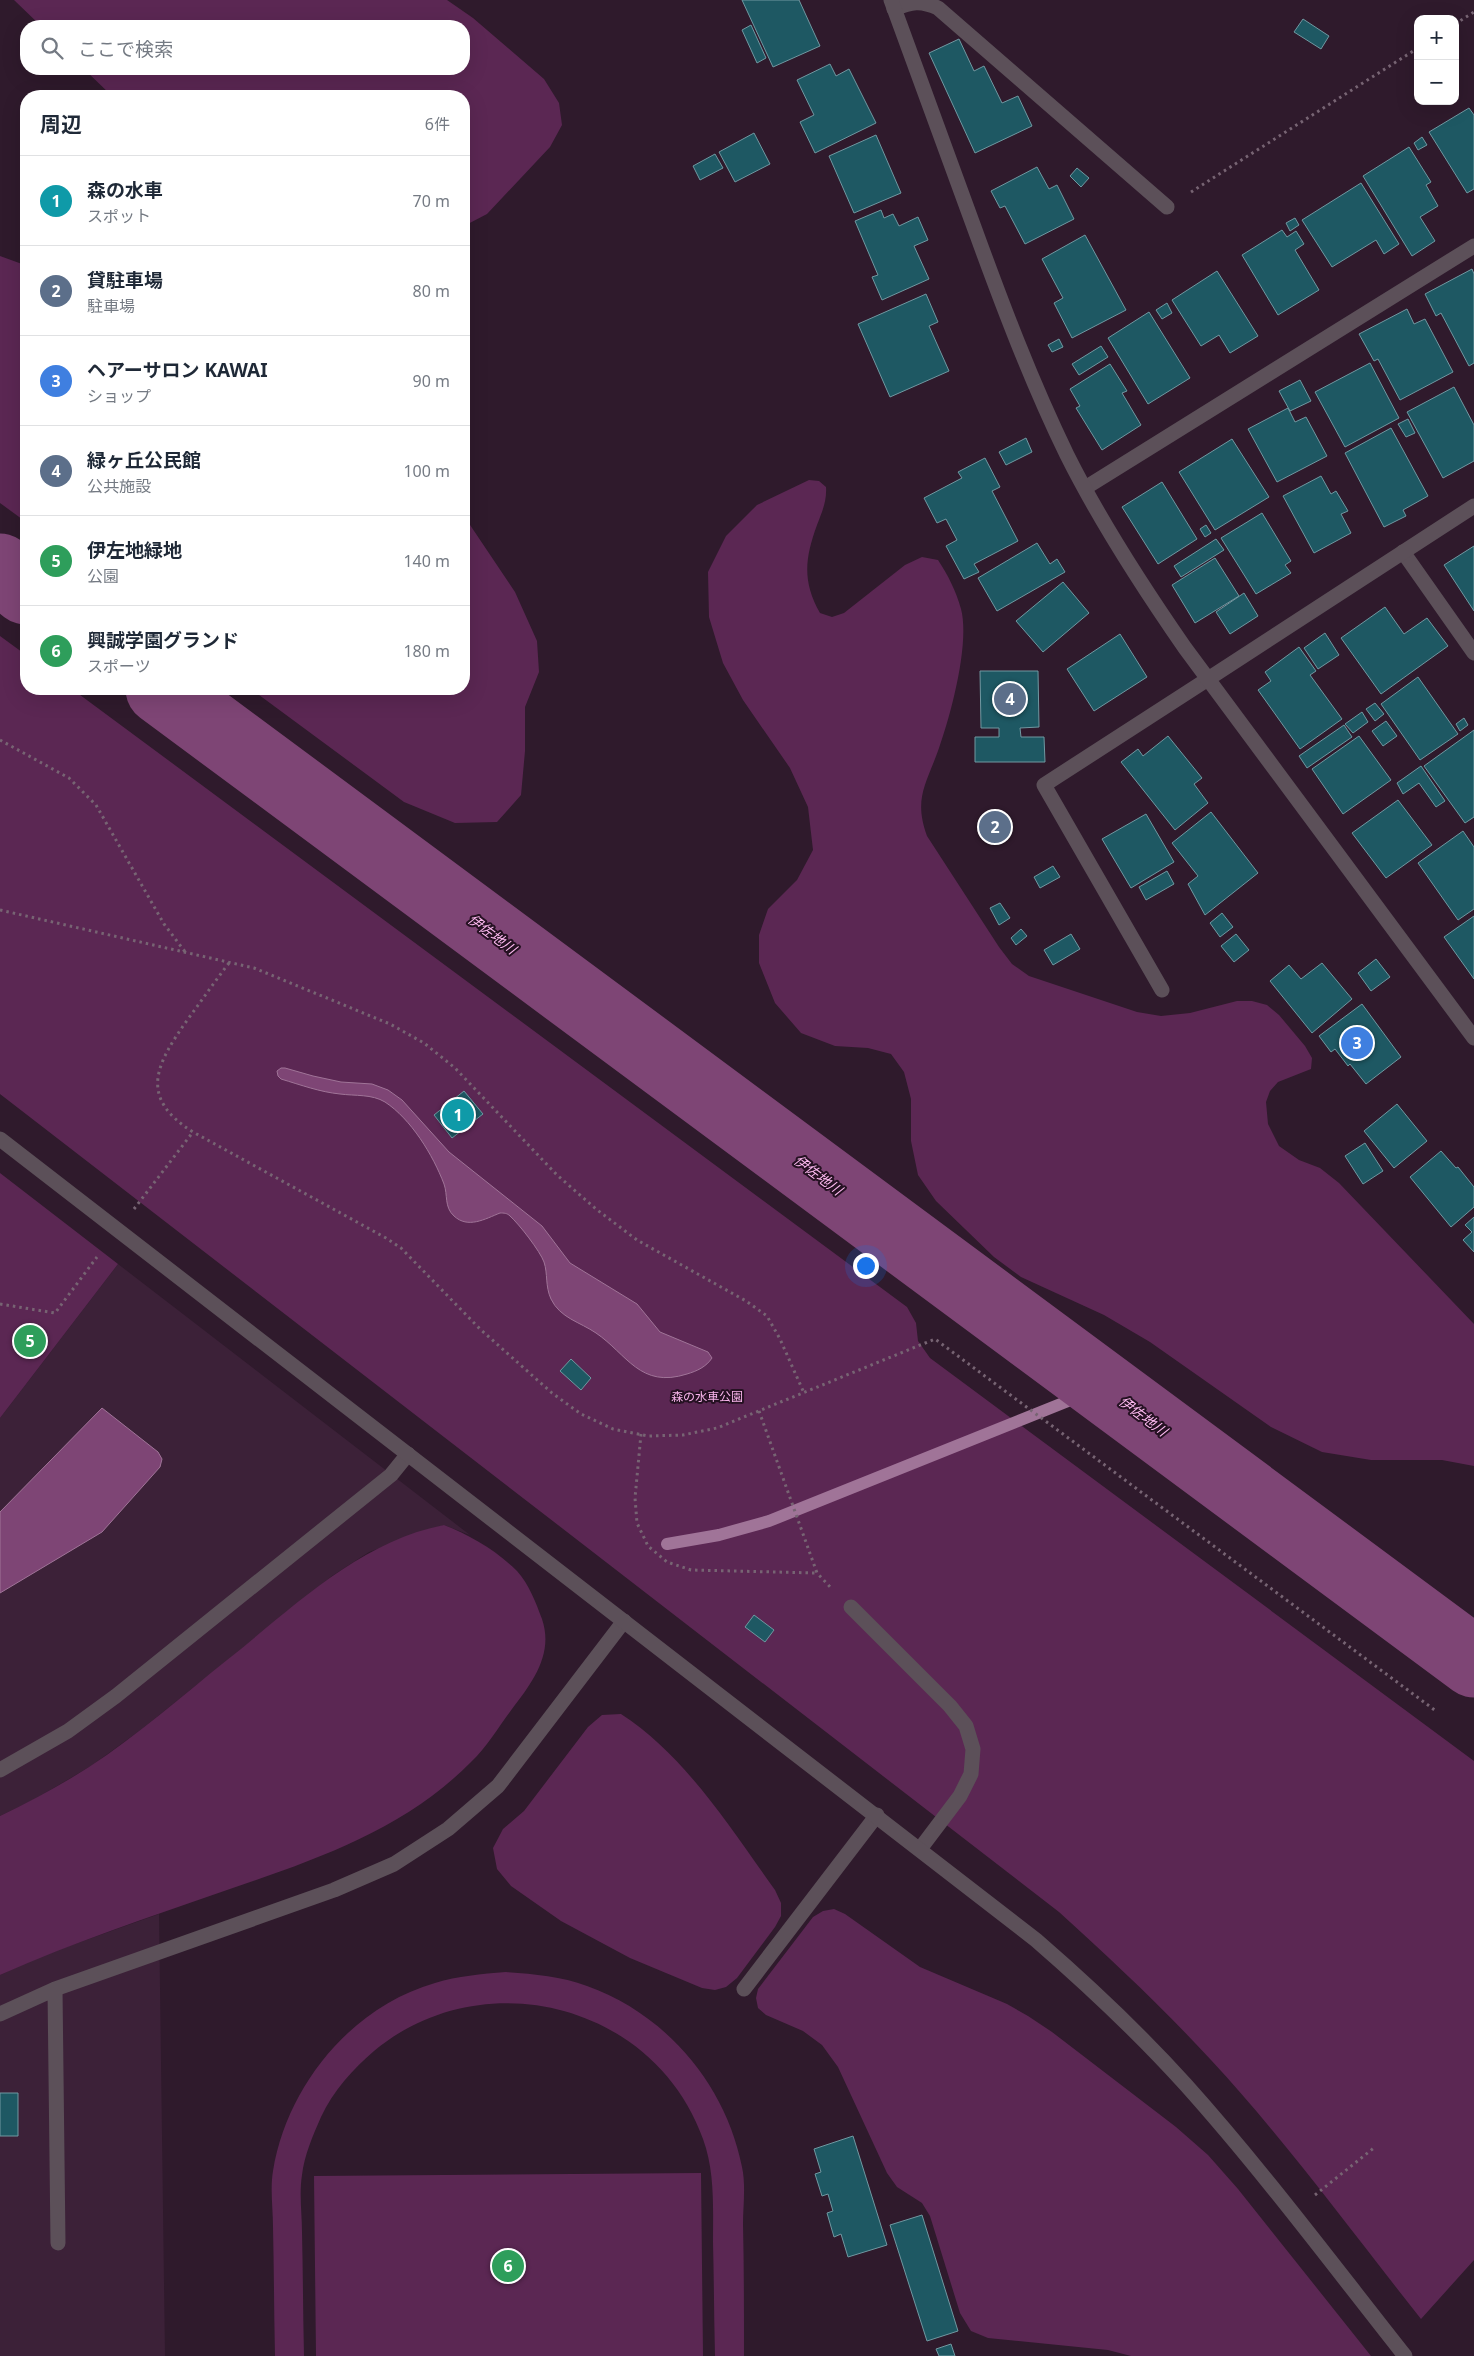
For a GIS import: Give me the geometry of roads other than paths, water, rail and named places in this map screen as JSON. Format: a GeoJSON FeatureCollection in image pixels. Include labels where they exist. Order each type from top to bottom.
{"type":"FeatureCollection","features":[{"type":"Feature","properties":{"kind":"street"},"geometry":{"type":"LineString","coordinates":[[1167,207],[938,8],[927,1],[893,4],[1006,316],[1035,386],[1085,488],[1143,586],[1208,679],[1474,1038]]}},
{"type":"Feature","properties":{"kind":"street"},"geometry":{"type":"LineString","coordinates":[[1085,488],[1474,246]]}},
{"type":"Feature","properties":{"kind":"street"},"geometry":{"type":"LineString","coordinates":[[1162,990],[1044,786],[1474,506]]}},
{"type":"Feature","properties":{"kind":"street"},"geometry":{"type":"LineString","coordinates":[[1403,552],[1474,653]]}},
{"type":"Feature","properties":{"kind":"street"},"geometry":{"type":"LineString","coordinates":[[0,1139],[877,1815],[1036,1940],[1138,2034],[1231,2138],[1405,2356]]}},
{"type":"Feature","properties":{"kind":"street"},"geometry":{"type":"LineString","coordinates":[[0,1770],[68,1731],[116,1696],[392,1476],[408,1454]]}},
{"type":"Feature","properties":{"kind":"street"},"geometry":{"type":"LineString","coordinates":[[851,1607],[950,1706],[966,1726],[973,1749],[971,1774],[960,1796],[920,1849]]}},
{"type":"Feature","properties":{"kind":"street"},"geometry":{"type":"LineString","coordinates":[[0,2014],[55,1989],[334,1890],[394,1864],[440,1834],[498,1786],[624,1621]]}},
{"type":"Feature","properties":{"kind":"street"},"geometry":{"type":"LineString","coordinates":[[744,1989],[877,1815]]}},
{"type":"Feature","properties":{"kind":"street"},"geometry":{"type":"LineString","coordinates":[[55,1989],[58,2243]]}},
{"type":"Feature","properties":{"kind":"waterway","name":"伊佐地川"},"geometry":{"type":"LineString","coordinates":[[0,569],[20,584]]}},
{"type":"Feature","properties":{"kind":"waterway","name":"伊佐地川"},"geometry":{"type":"LineString","coordinates":[[169,695],[1474,1662]]}},
{"type":"Feature","properties":{"kind":"waterway"},"geometry":{"type":"LineString","coordinates":[[667,1544],[719,1535],[769,1521],[1103,1387]]}},
{"type":"Feature","properties":{"kind":"place","name":"緑ヶ丘公民館"},"geometry":{"type":"Point","coordinates":[1010,699]}},
{"type":"Feature","properties":{"kind":"place","name":"貸駐車場"},"geometry":{"type":"Point","coordinates":[995,827]}},
{"type":"Feature","properties":{"kind":"place","name":"ヘアーサロン KAWAI"},"geometry":{"type":"Point","coordinates":[1357,1043]}},
{"type":"Feature","properties":{"kind":"place","name":"森の水車"},"geometry":{"type":"Point","coordinates":[458,1115]}},
{"type":"Feature","properties":{"kind":"place","name":"伊左地緑地"},"geometry":{"type":"Point","coordinates":[30,1341]}},
{"type":"Feature","properties":{"kind":"place","name":"興誠学園グランド"},"geometry":{"type":"Point","coordinates":[508,2266]}},
{"type":"Feature","properties":{"kind":"park label","name":"森の水車公園"},"geometry":{"type":"Point","coordinates":[707,1397]}}]}
